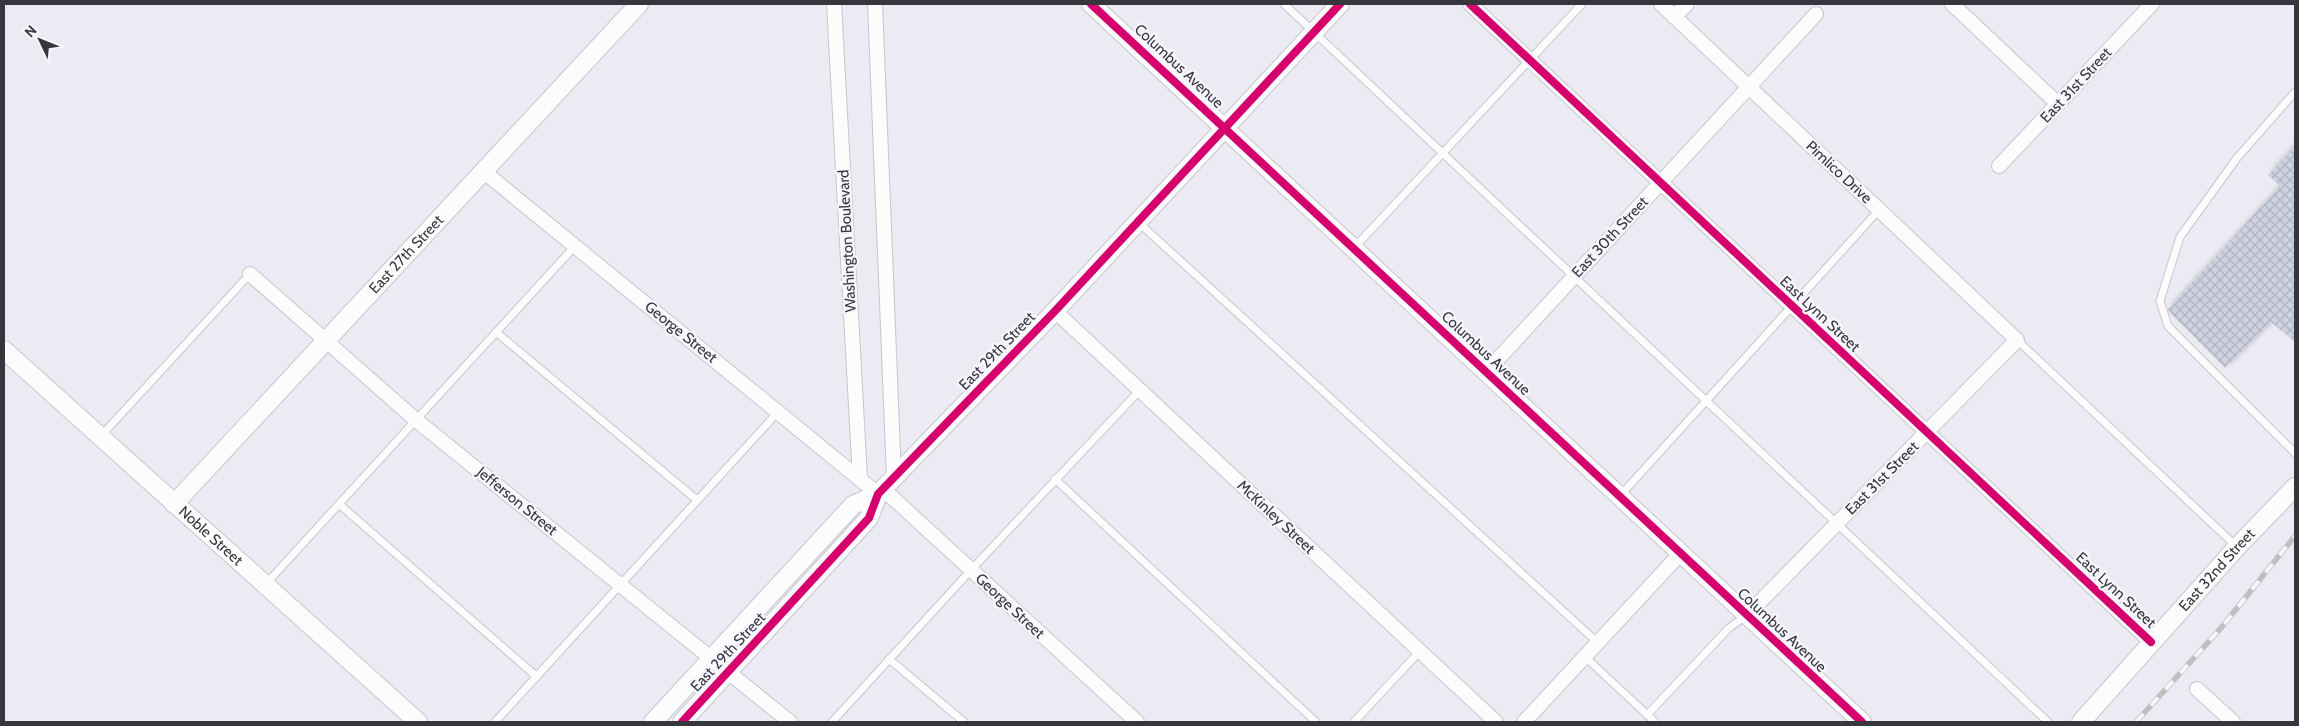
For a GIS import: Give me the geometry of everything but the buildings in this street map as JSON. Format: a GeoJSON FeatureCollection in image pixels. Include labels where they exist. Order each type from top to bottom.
{"type":"FeatureCollection","features":[{"type":"Feature","properties":{"kind":"street","name":"East 27th Street"},"geometry":{"type":"LineString","coordinates":[[174,504],[639,4]]}},
{"type":"Feature","properties":{"kind":"street","name":"Washington Boulevard"},"geometry":{"type":"LineString","coordinates":[[834,4],[860,479]]}},
{"type":"Feature","properties":{"kind":"street"},"geometry":{"type":"LineString","coordinates":[[875,4],[885,487]]}},
{"type":"Feature","properties":{"kind":"street","name":"Columbus Avenue"},"geometry":{"type":"LineString","coordinates":[[1091,4],[1862,722]]}},
{"type":"Feature","properties":{"kind":"street","name":"East 29th Street"},"geometry":{"type":"LineString","coordinates":[[653,722],[853,505],[885,487],[1055,311],[1340,4]]}},
{"type":"Feature","properties":{"kind":"street","name":"East Lynn Street"},"geometry":{"type":"LineString","coordinates":[[1470,4],[2151,642]]}},
{"type":"Feature","properties":{"kind":"street","name":"Pimlico Drive"},"geometry":{"type":"LineString","coordinates":[[1661,4],[2017,340]]}},
{"type":"Feature","properties":{"kind":"street"},"geometry":{"type":"LineString","coordinates":[[1674,17],[1687,4]]}},
{"type":"Feature","properties":{"kind":"street"},"geometry":{"type":"LineString","coordinates":[[1952,4],[2058,104]]}},
{"type":"Feature","properties":{"kind":"street","name":"East 31st Street"},"geometry":{"type":"LineString","coordinates":[[1999,166],[2152,4]]}},
{"type":"Feature","properties":{"kind":"street","name":"East 30th Street"},"geometry":{"type":"LineString","coordinates":[[1486,372],[1816,14]]}},
{"type":"Feature","properties":{"kind":"street","name":"George Street"},"geometry":{"type":"LineString","coordinates":[[483,171],[860,479],[885,487],[971,570],[1137,722]]}},
{"type":"Feature","properties":{"kind":"street","name":"Jefferson Street"},"geometry":{"type":"LineString","coordinates":[[250,274],[416,420],[790,722]]}},
{"type":"Feature","properties":{"kind":"street","name":"McKinley Street"},"geometry":{"type":"LineString","coordinates":[[1055,311],[1496,722]]}},
{"type":"Feature","properties":{"kind":"street","name":"East 31st Street"},"geometry":{"type":"LineString","coordinates":[[1746,616],[2017,340]]}},
{"type":"Feature","properties":{"kind":"street","name":"Noble Street"},"geometry":{"type":"LineString","coordinates":[[4,350],[418,722]]}},
{"type":"Feature","properties":{"kind":"street","name":"East 29th Street"},"geometry":{"type":"LineString","coordinates":[[682,722],[869,518],[885,487]]}},
{"type":"Feature","properties":{"kind":"street","name":"East 32nd Street"},"geometry":{"type":"LineString","coordinates":[[2081,722],[2151,642],[2295,487]]}},
{"type":"Feature","properties":{"kind":"street"},"geometry":{"type":"LineString","coordinates":[[1524,722],[1680,554]]}},
{"type":"Feature","properties":{"kind":"street"},"geometry":{"type":"LineString","coordinates":[[2197,688],[2233,722]]}},
{"type":"Feature","properties":{"kind":"lane"},"geometry":{"type":"LineString","coordinates":[[1284,4],[1573,278],[2048,722]]}},
{"type":"Feature","properties":{"kind":"lane"},"geometry":{"type":"LineString","coordinates":[[1354,248],[1582,4]]}},
{"type":"Feature","properties":{"kind":"lane"},"geometry":{"type":"LineString","coordinates":[[2295,92],[2236,158],[2180,237],[2160,301],[2168,326],[2295,454]]}},
{"type":"Feature","properties":{"kind":"lane"},"geometry":{"type":"LineString","coordinates":[[1619,497],[1879,210]]}},
{"type":"Feature","properties":{"kind":"lane"},"geometry":{"type":"LineString","coordinates":[[1138,222],[1597,642]]}},
{"type":"Feature","properties":{"kind":"lane"},"geometry":{"type":"LineString","coordinates":[[264,585],[575,246]]}},
{"type":"Feature","properties":{"kind":"lane"},"geometry":{"type":"LineString","coordinates":[[100,437],[250,274]]}},
{"type":"Feature","properties":{"kind":"lane"},"geometry":{"type":"LineString","coordinates":[[496,332],[697,500]]}},
{"type":"Feature","properties":{"kind":"lane"},"geometry":{"type":"LineString","coordinates":[[2017,340],[2238,547]]}},
{"type":"Feature","properties":{"kind":"lane"},"geometry":{"type":"LineString","coordinates":[[832,722],[1055,479],[1140,390]]}},
{"type":"Feature","properties":{"kind":"lane"},"geometry":{"type":"LineString","coordinates":[[496,722],[778,412]]}},
{"type":"Feature","properties":{"kind":"lane"},"geometry":{"type":"LineString","coordinates":[[1055,479],[1316,722]]}},
{"type":"Feature","properties":{"kind":"lane"},"geometry":{"type":"LineString","coordinates":[[339,504],[537,676]]}},
{"type":"Feature","properties":{"kind":"lane"},"geometry":{"type":"LineString","coordinates":[[1647,715],[1730,628],[1746,616]]}},
{"type":"Feature","properties":{"kind":"lane"},"geometry":{"type":"LineString","coordinates":[[1354,722],[1420,651]]}},
{"type":"Feature","properties":{"kind":"lane"},"geometry":{"type":"LineString","coordinates":[[1584,656],[1655,722]]}},
{"type":"Feature","properties":{"kind":"lane"},"geometry":{"type":"LineString","coordinates":[[889,659],[964,722]]}},
{"type":"Feature","properties":{"kind":"railway"},"geometry":{"type":"LineString","coordinates":[[2136,722],[2221,628],[2295,536]]}},
{"type":"Feature","properties":{"kind":"cycle path"},"geometry":{"type":"LineString","coordinates":[[1091,4],[1862,722]]}},
{"type":"Feature","properties":{"kind":"cycle path"},"geometry":{"type":"LineString","coordinates":[[682,722],[869,518],[878,494],[1055,311],[1340,4]]}},
{"type":"Feature","properties":{"kind":"cycle path"},"geometry":{"type":"LineString","coordinates":[[1470,4],[2151,642]]}}]}
